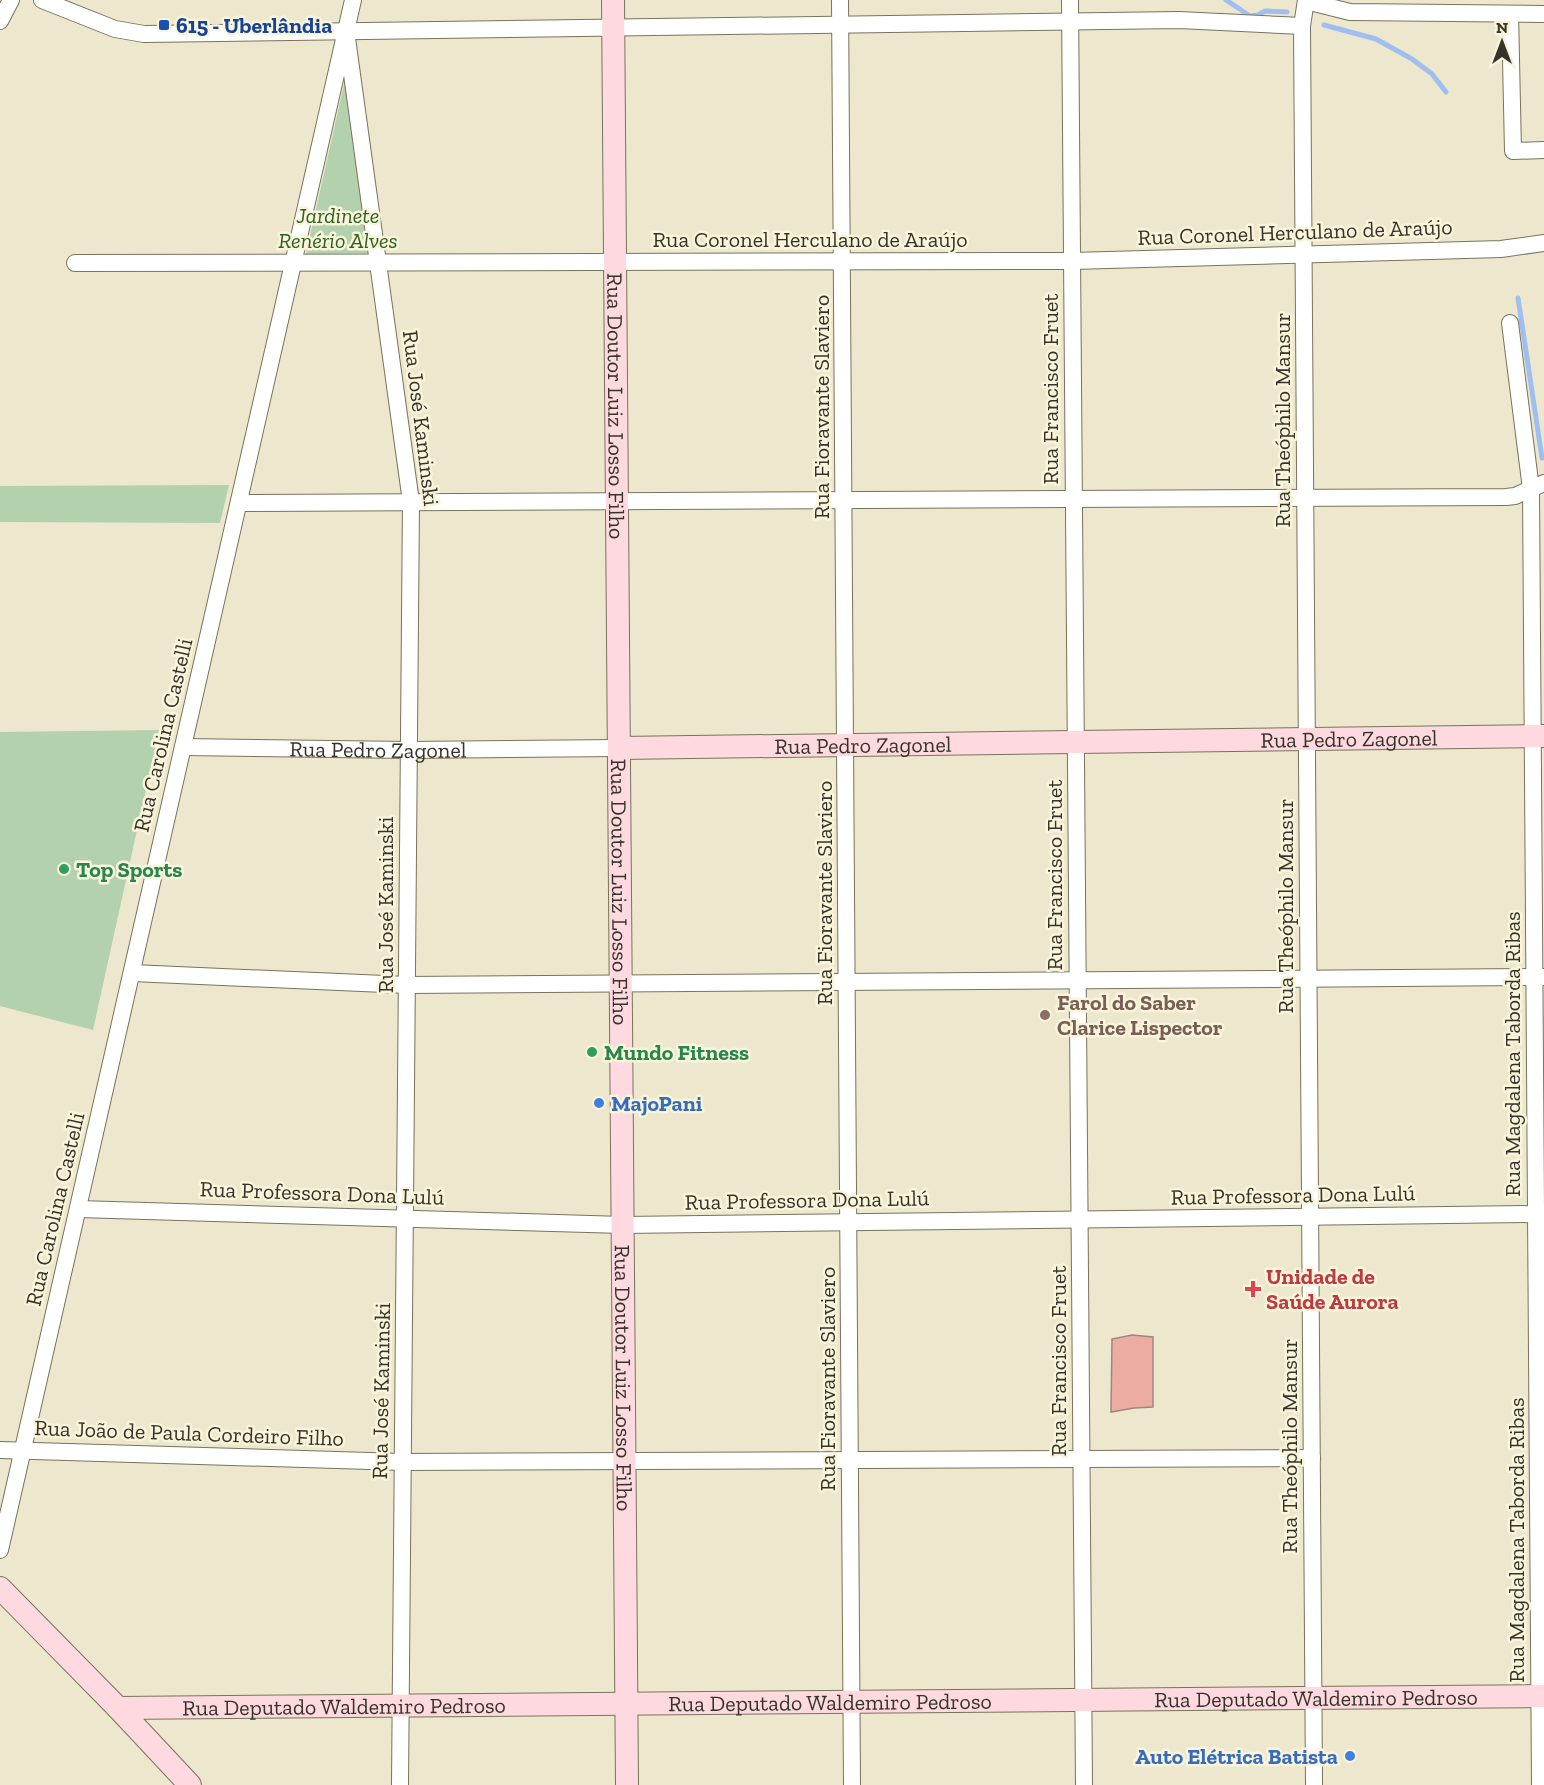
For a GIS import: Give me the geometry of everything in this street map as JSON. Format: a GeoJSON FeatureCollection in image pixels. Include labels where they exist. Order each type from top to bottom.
{"type":"FeatureCollection","features":[{"type":"Feature","properties":{"kind":"street"},"geometry":{"type":"LineString","coordinates":[[0,21],[11,0]]}},
{"type":"Feature","properties":{"kind":"street"},"geometry":{"type":"LineString","coordinates":[[42,0],[115,29],[144,34],[1179,20],[1304,11],[1544,14]]}},
{"type":"Feature","properties":{"kind":"street","name":"Rua Carolina Castelli"},"geometry":{"type":"LineString","coordinates":[[0,1550],[353,0]]}},
{"type":"Feature","properties":{"kind":"street","name":"Rua Doutor Luiz Losso Filho"},"geometry":{"type":"LineString","coordinates":[[613,0],[627,1785]]}},
{"type":"Feature","properties":{"kind":"street","name":"Rua Fioravante Slaviero"},"geometry":{"type":"LineString","coordinates":[[840,0],[852,1785]]}},
{"type":"Feature","properties":{"kind":"street","name":"Rua Francisco Fruet"},"geometry":{"type":"LineString","coordinates":[[1070,0],[1084,1785]]}},
{"type":"Feature","properties":{"kind":"street","name":"Rua Theóphilo Mansur"},"geometry":{"type":"LineString","coordinates":[[1304,11],[1303,254],[1314,1785]]}},
{"type":"Feature","properties":{"kind":"street"},"geometry":{"type":"LineString","coordinates":[[1510,14],[1513,151],[1544,150]]}},
{"type":"Feature","properties":{"kind":"street","name":"Rua José Kaminski"},"geometry":{"type":"LineString","coordinates":[[346,31],[411,502],[400,1785]]}},
{"type":"Feature","properties":{"kind":"street","name":"Rua Coronel Herculano de Araújo"},"geometry":{"type":"LineString","coordinates":[[75,263],[1072,261],[1501,249],[1544,243]]}},
{"type":"Feature","properties":{"kind":"street","name":"Rua Magdalena Taborda Ribas"},"geometry":{"type":"LineString","coordinates":[[1510,323],[1537,486],[1539,977],[1536,1214],[1540,1344],[1542,1696],[1540,1785]]}},
{"type":"Feature","properties":{"kind":"street"},"geometry":{"type":"LineString","coordinates":[[239,503],[1506,497],[1515,496],[1537,486]]}},
{"type":"Feature","properties":{"kind":"street","name":"Rua Pedro Zagonel"},"geometry":{"type":"LineString","coordinates":[[183,747],[409,750],[1538,736]]}},
{"type":"Feature","properties":{"kind":"street"},"geometry":{"type":"LineString","coordinates":[[132,973],[407,985],[1539,977]]}},
{"type":"Feature","properties":{"kind":"street","name":"Rua Professora Dona Lulú"},"geometry":{"type":"LineString","coordinates":[[78,1209],[623,1225],[1536,1214]]}},
{"type":"Feature","properties":{"kind":"street","name":"Rua João de Paula Cordeiro Filho"},"geometry":{"type":"LineString","coordinates":[[0,1450],[403,1461],[1312,1458]]}},
{"type":"Feature","properties":{"kind":"street"},"geometry":{"type":"LineString","coordinates":[[0,1588],[190,1785]]}},
{"type":"Feature","properties":{"kind":"street","name":"Rua Deputado Waldemiro Pedroso"},"geometry":{"type":"LineString","coordinates":[[118,1708],[1542,1696]]}},
{"type":"Feature","properties":{"kind":"green space","name":"Jardinete Renério Alves"},"geometry":{"type":"Polygon","coordinates":[[[345,80],[368,253],[306,254],[345,80]]]}},
{"type":"Feature","properties":{"kind":"green space"},"geometry":{"type":"Polygon","coordinates":[[[229,485],[220,523],[0,522],[0,486],[229,485]]]}},
{"type":"Feature","properties":{"kind":"green space","name":"Top Sports"},"geometry":{"type":"Polygon","coordinates":[[[159,730],[93,1030],[0,1006],[0,732],[159,730]]]}},
{"type":"Feature","properties":{"kind":"building"},"geometry":{"type":"Polygon","coordinates":[[[1132,1335],[1153,1337],[1153,1407],[1111,1412],[1112,1339],[1132,1335]]]}},
{"type":"Feature","properties":{"kind":"waterway"},"geometry":{"type":"LineString","coordinates":[[1226,0],[1250,16],[1265,11],[1287,12]]}},
{"type":"Feature","properties":{"kind":"waterway"},"geometry":{"type":"LineString","coordinates":[[1324,25],[1376,39],[1412,59],[1432,74],[1446,92]]}},
{"type":"Feature","properties":{"kind":"waterway"},"geometry":{"type":"LineString","coordinates":[[1518,298],[1542,458]]}},
{"type":"Feature","properties":{"kind":"place","name":"615 - Uberlândia"},"geometry":{"type":"Point","coordinates":[164,25]}},
{"type":"Feature","properties":{"kind":"place","name":"Top Sports"},"geometry":{"type":"Point","coordinates":[64,869]}},
{"type":"Feature","properties":{"kind":"place","name":"Farol do Saber Clarice Lispector"},"geometry":{"type":"Point","coordinates":[1045,1015]}},
{"type":"Feature","properties":{"kind":"place","name":"Mundo Fitness"},"geometry":{"type":"Point","coordinates":[592,1052]}},
{"type":"Feature","properties":{"kind":"place","name":"MajoPani"},"geometry":{"type":"Point","coordinates":[599,1103]}},
{"type":"Feature","properties":{"kind":"place","name":"Unidade de Saúde Aurora"},"geometry":{"type":"Point","coordinates":[1253,1289]}},
{"type":"Feature","properties":{"kind":"place","name":"Auto Elétrica Batista"},"geometry":{"type":"Point","coordinates":[1350,1756]}}]}
